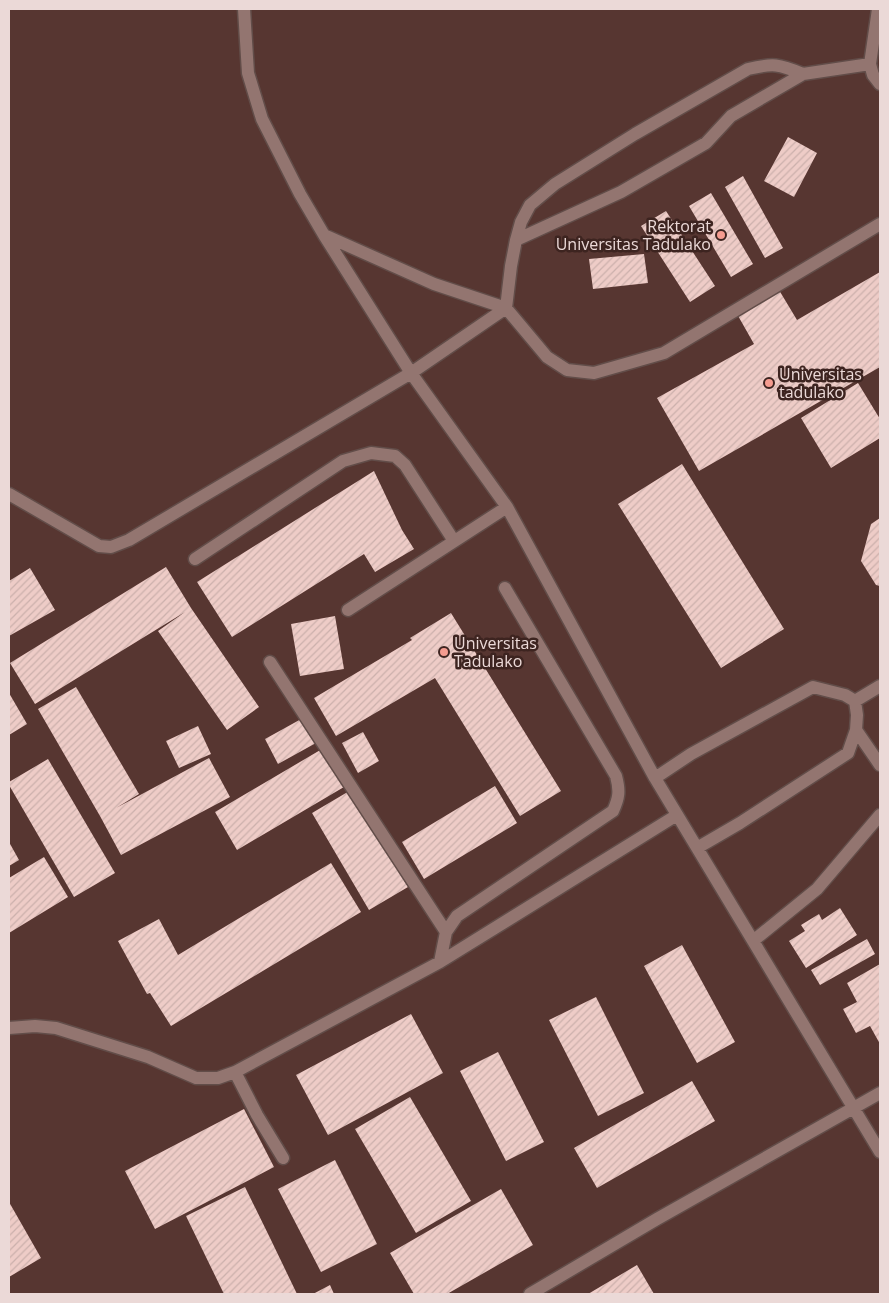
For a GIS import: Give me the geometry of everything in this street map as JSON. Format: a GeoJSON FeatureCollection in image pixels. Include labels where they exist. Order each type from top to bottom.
{"type":"FeatureCollection","features":[{"type":"Feature","properties":{"kind":"lane"},"geometry":{"type":"LineString","coordinates":[[244,9],[248,73],[262,119],[300,194],[411,373],[507,507],[655,778],[880,1152]]}},
{"type":"Feature","properties":{"kind":"lane"},"geometry":{"type":"LineString","coordinates":[[878,9],[870,64],[873,75],[880,84]]}},
{"type":"Feature","properties":{"kind":"lane"},"geometry":{"type":"LineString","coordinates":[[9,494],[99,546],[111,547],[129,540],[411,373],[506,308],[511,266],[521,222],[530,205],[555,184],[652,124],[748,69],[767,64],[782,65],[803,74]]}},
{"type":"Feature","properties":{"kind":"lane"},"geometry":{"type":"LineString","coordinates":[[516,240],[621,192],[706,142],[731,116],[803,74],[870,64]]}},
{"type":"Feature","properties":{"kind":"lane"},"geometry":{"type":"LineString","coordinates":[[324,235],[434,284],[506,308],[547,357],[567,370],[594,373],[664,353],[880,224]]}},
{"type":"Feature","properties":{"kind":"lane"},"geometry":{"type":"LineString","coordinates":[[194,559],[343,461],[371,453],[395,456],[405,465],[454,541]]}},
{"type":"Feature","properties":{"kind":"lane"},"geometry":{"type":"LineString","coordinates":[[348,610],[507,507]]}},
{"type":"Feature","properties":{"kind":"lane"},"geometry":{"type":"LineString","coordinates":[[440,962],[446,932],[456,916],[613,811],[619,798],[616,776],[505,588]]}},
{"type":"Feature","properties":{"kind":"lane"},"geometry":{"type":"LineString","coordinates":[[270,662],[446,932]]}},
{"type":"Feature","properties":{"kind":"lane"},"geometry":{"type":"LineString","coordinates":[[855,702],[880,686]]}},
{"type":"Feature","properties":{"kind":"lane"},"geometry":{"type":"LineString","coordinates":[[655,778],[691,754],[813,687],[845,694],[855,702],[857,715],[856,730],[848,753],[740,823],[697,848]]}},
{"type":"Feature","properties":{"kind":"lane"},"geometry":{"type":"LineString","coordinates":[[856,730],[880,765]]}},
{"type":"Feature","properties":{"kind":"lane"},"geometry":{"type":"LineString","coordinates":[[9,1028],[35,1026],[56,1028],[148,1057],[196,1078],[218,1078],[235,1072],[440,962],[677,815]]}},
{"type":"Feature","properties":{"kind":"lane"},"geometry":{"type":"LineString","coordinates":[[753,941],[817,889],[880,815]]}},
{"type":"Feature","properties":{"kind":"lane"},"geometry":{"type":"LineString","coordinates":[[235,1072],[283,1158]]}},
{"type":"Feature","properties":{"kind":"lane"},"geometry":{"type":"LineString","coordinates":[[530,1294],[657,1219],[880,1093]]}},
{"type":"Feature","properties":{"kind":"shaded area","name":"Universitas Tadulako"},"geometry":{"type":"Polygon","coordinates":[[[9,9],[880,9],[880,1294],[9,1294],[9,9]]]}},
{"type":"Feature","properties":{"kind":"building"},"geometry":{"type":"Polygon","coordinates":[[[788,137],[817,153],[794,197],[764,181],[788,137]]]}},
{"type":"Feature","properties":{"kind":"building"},"geometry":{"type":"Polygon","coordinates":[[[743,176],[783,248],[765,258],[725,187],[743,176]]]}},
{"type":"Feature","properties":{"kind":"building","name":"Rektorat Universitas Tadulako"},"geometry":{"type":"Polygon","coordinates":[[[711,193],[753,264],[731,277],[689,206],[711,193]]]}},
{"type":"Feature","properties":{"kind":"building"},"geometry":{"type":"Polygon","coordinates":[[[666,211],[715,286],[690,302],[641,226],[666,211]]]}},
{"type":"Feature","properties":{"kind":"building"},"geometry":{"type":"Polygon","coordinates":[[[644,254],[648,283],[593,289],[589,259],[644,254]]]}},
{"type":"Feature","properties":{"kind":"building","name":"Universitas tadulako"},"geometry":{"type":"Polygon","coordinates":[[[880,272],[880,367],[699,471],[657,398],[754,344],[737,314],[779,290],[797,320],[880,272]]]}},
{"type":"Feature","properties":{"kind":"building"},"geometry":{"type":"Polygon","coordinates":[[[858,383],[880,419],[880,438],[831,468],[801,418],[858,383]]]}},
{"type":"Feature","properties":{"kind":"building"},"geometry":{"type":"Polygon","coordinates":[[[682,464],[784,629],[721,668],[618,504],[682,464]]]}},
{"type":"Feature","properties":{"kind":"building"},"geometry":{"type":"Polygon","coordinates":[[[374,471],[402,530],[414,549],[375,572],[364,554],[232,637],[197,582],[374,471]]]}},
{"type":"Feature","properties":{"kind":"building"},"geometry":{"type":"Polygon","coordinates":[[[880,518],[880,586],[876,585],[861,561],[871,524],[880,518]]]}},
{"type":"Feature","properties":{"kind":"building"},"geometry":{"type":"Polygon","coordinates":[[[166,567],[191,608],[259,707],[227,730],[158,631],[185,612],[35,704],[10,663],[166,567]]]}},
{"type":"Feature","properties":{"kind":"building"},"geometry":{"type":"Polygon","coordinates":[[[30,568],[55,610],[9,636],[9,581],[30,568]]]}},
{"type":"Feature","properties":{"kind":"building"},"geometry":{"type":"Polygon","coordinates":[[[451,613],[561,791],[520,816],[435,678],[336,736],[314,698],[412,640],[410,638],[451,613]]]}},
{"type":"Feature","properties":{"kind":"building"},"geometry":{"type":"Polygon","coordinates":[[[335,616],[344,669],[300,676],[291,624],[335,616]]]}},
{"type":"Feature","properties":{"kind":"building"},"geometry":{"type":"Polygon","coordinates":[[[76,687],[139,794],[116,808],[209,758],[230,797],[121,855],[38,709],[76,687]]]}},
{"type":"Feature","properties":{"kind":"building"},"geometry":{"type":"Polygon","coordinates":[[[9,693],[27,724],[9,735],[9,693]]]}},
{"type":"Feature","properties":{"kind":"building"},"geometry":{"type":"Polygon","coordinates":[[[303,718],[316,743],[278,764],[265,739],[303,718]]]}},
{"type":"Feature","properties":{"kind":"building"},"geometry":{"type":"Polygon","coordinates":[[[198,726],[211,754],[179,768],[166,741],[198,726]]]}},
{"type":"Feature","properties":{"kind":"building"},"geometry":{"type":"Polygon","coordinates":[[[363,732],[379,761],[358,773],[342,743],[363,732]]]}},
{"type":"Feature","properties":{"kind":"building"},"geometry":{"type":"Polygon","coordinates":[[[322,749],[344,787],[237,850],[215,812],[322,749]]]}},
{"type":"Feature","properties":{"kind":"building"},"geometry":{"type":"Polygon","coordinates":[[[48,759],[115,873],[74,897],[9,785],[9,782],[48,759]]]}},
{"type":"Feature","properties":{"kind":"building"},"geometry":{"type":"Polygon","coordinates":[[[495,786],[517,823],[424,879],[402,842],[495,786]]]}},
{"type":"Feature","properties":{"kind":"building"},"geometry":{"type":"Polygon","coordinates":[[[351,790],[408,887],[369,910],[312,813],[351,790]]]}},
{"type":"Feature","properties":{"kind":"building"},"geometry":{"type":"Polygon","coordinates":[[[9,842],[19,860],[9,866],[9,842]]]}},
{"type":"Feature","properties":{"kind":"building"},"geometry":{"type":"Polygon","coordinates":[[[44,857],[68,897],[9,933],[9,878],[44,857]]]}},
{"type":"Feature","properties":{"kind":"building"},"geometry":{"type":"Polygon","coordinates":[[[331,863],[361,912],[171,1026],[150,993],[147,994],[118,941],[159,919],[178,955],[331,863]]]}},
{"type":"Feature","properties":{"kind":"building"},"geometry":{"type":"Polygon","coordinates":[[[840,908],[857,935],[806,968],[789,941],[805,931],[801,925],[819,914],[822,920],[840,908]]]}},
{"type":"Feature","properties":{"kind":"building"},"geometry":{"type":"Polygon","coordinates":[[[867,939],[875,954],[820,985],[811,970],[867,939]]]}},
{"type":"Feature","properties":{"kind":"building"},"geometry":{"type":"Polygon","coordinates":[[[682,945],[735,1042],[697,1063],[644,966],[682,945]]]}},
{"type":"Feature","properties":{"kind":"building"},"geometry":{"type":"Polygon","coordinates":[[[880,964],[880,1044],[870,1026],[856,1033],[843,1009],[857,1002],[847,983],[880,964]]]}},
{"type":"Feature","properties":{"kind":"building"},"geometry":{"type":"Polygon","coordinates":[[[596,997],[644,1093],[598,1116],[549,1020],[596,997]]]}},
{"type":"Feature","properties":{"kind":"building"},"geometry":{"type":"Polygon","coordinates":[[[411,1014],[443,1073],[328,1135],[296,1075],[411,1014]]]}},
{"type":"Feature","properties":{"kind":"building"},"geometry":{"type":"Polygon","coordinates":[[[498,1052],[544,1142],[506,1161],[460,1071],[498,1052]]]}},
{"type":"Feature","properties":{"kind":"building"},"geometry":{"type":"Polygon","coordinates":[[[692,1081],[715,1121],[597,1188],[574,1148],[692,1081]]]}},
{"type":"Feature","properties":{"kind":"building"},"geometry":{"type":"Polygon","coordinates":[[[410,1097],[471,1201],[416,1233],[355,1129],[410,1097]]]}},
{"type":"Feature","properties":{"kind":"building"},"geometry":{"type":"Polygon","coordinates":[[[244,1109],[274,1167],[155,1229],[125,1171],[244,1109]]]}},
{"type":"Feature","properties":{"kind":"building"},"geometry":{"type":"Polygon","coordinates":[[[335,1160],[377,1244],[321,1272],[278,1189],[335,1160]]]}},
{"type":"Feature","properties":{"kind":"building"},"geometry":{"type":"Polygon","coordinates":[[[245,1187],[297,1294],[224,1294],[186,1216],[245,1187]]]}},
{"type":"Feature","properties":{"kind":"building"},"geometry":{"type":"Polygon","coordinates":[[[501,1189],[533,1245],[447,1294],[414,1294],[390,1253],[501,1189]]]}},
{"type":"Feature","properties":{"kind":"building"},"geometry":{"type":"Polygon","coordinates":[[[9,1202],[41,1258],[9,1277],[9,1202]]]}},
{"type":"Feature","properties":{"kind":"building"},"geometry":{"type":"Polygon","coordinates":[[[637,1265],[654,1294],[588,1294],[637,1265]]]}},
{"type":"Feature","properties":{"kind":"building"},"geometry":{"type":"Polygon","coordinates":[[[330,1285],[334,1294],[313,1294],[330,1285]]]}},
{"type":"Feature","properties":{"kind":"place","name":"Rektorat Universitas Tadulako"},"geometry":{"type":"Point","coordinates":[721,235]}},
{"type":"Feature","properties":{"kind":"place","name":"Universitas tadulako"},"geometry":{"type":"Point","coordinates":[769,383]}},
{"type":"Feature","properties":{"kind":"place","name":"Universitas Tadulako"},"geometry":{"type":"Point","coordinates":[444,652]}}]}
